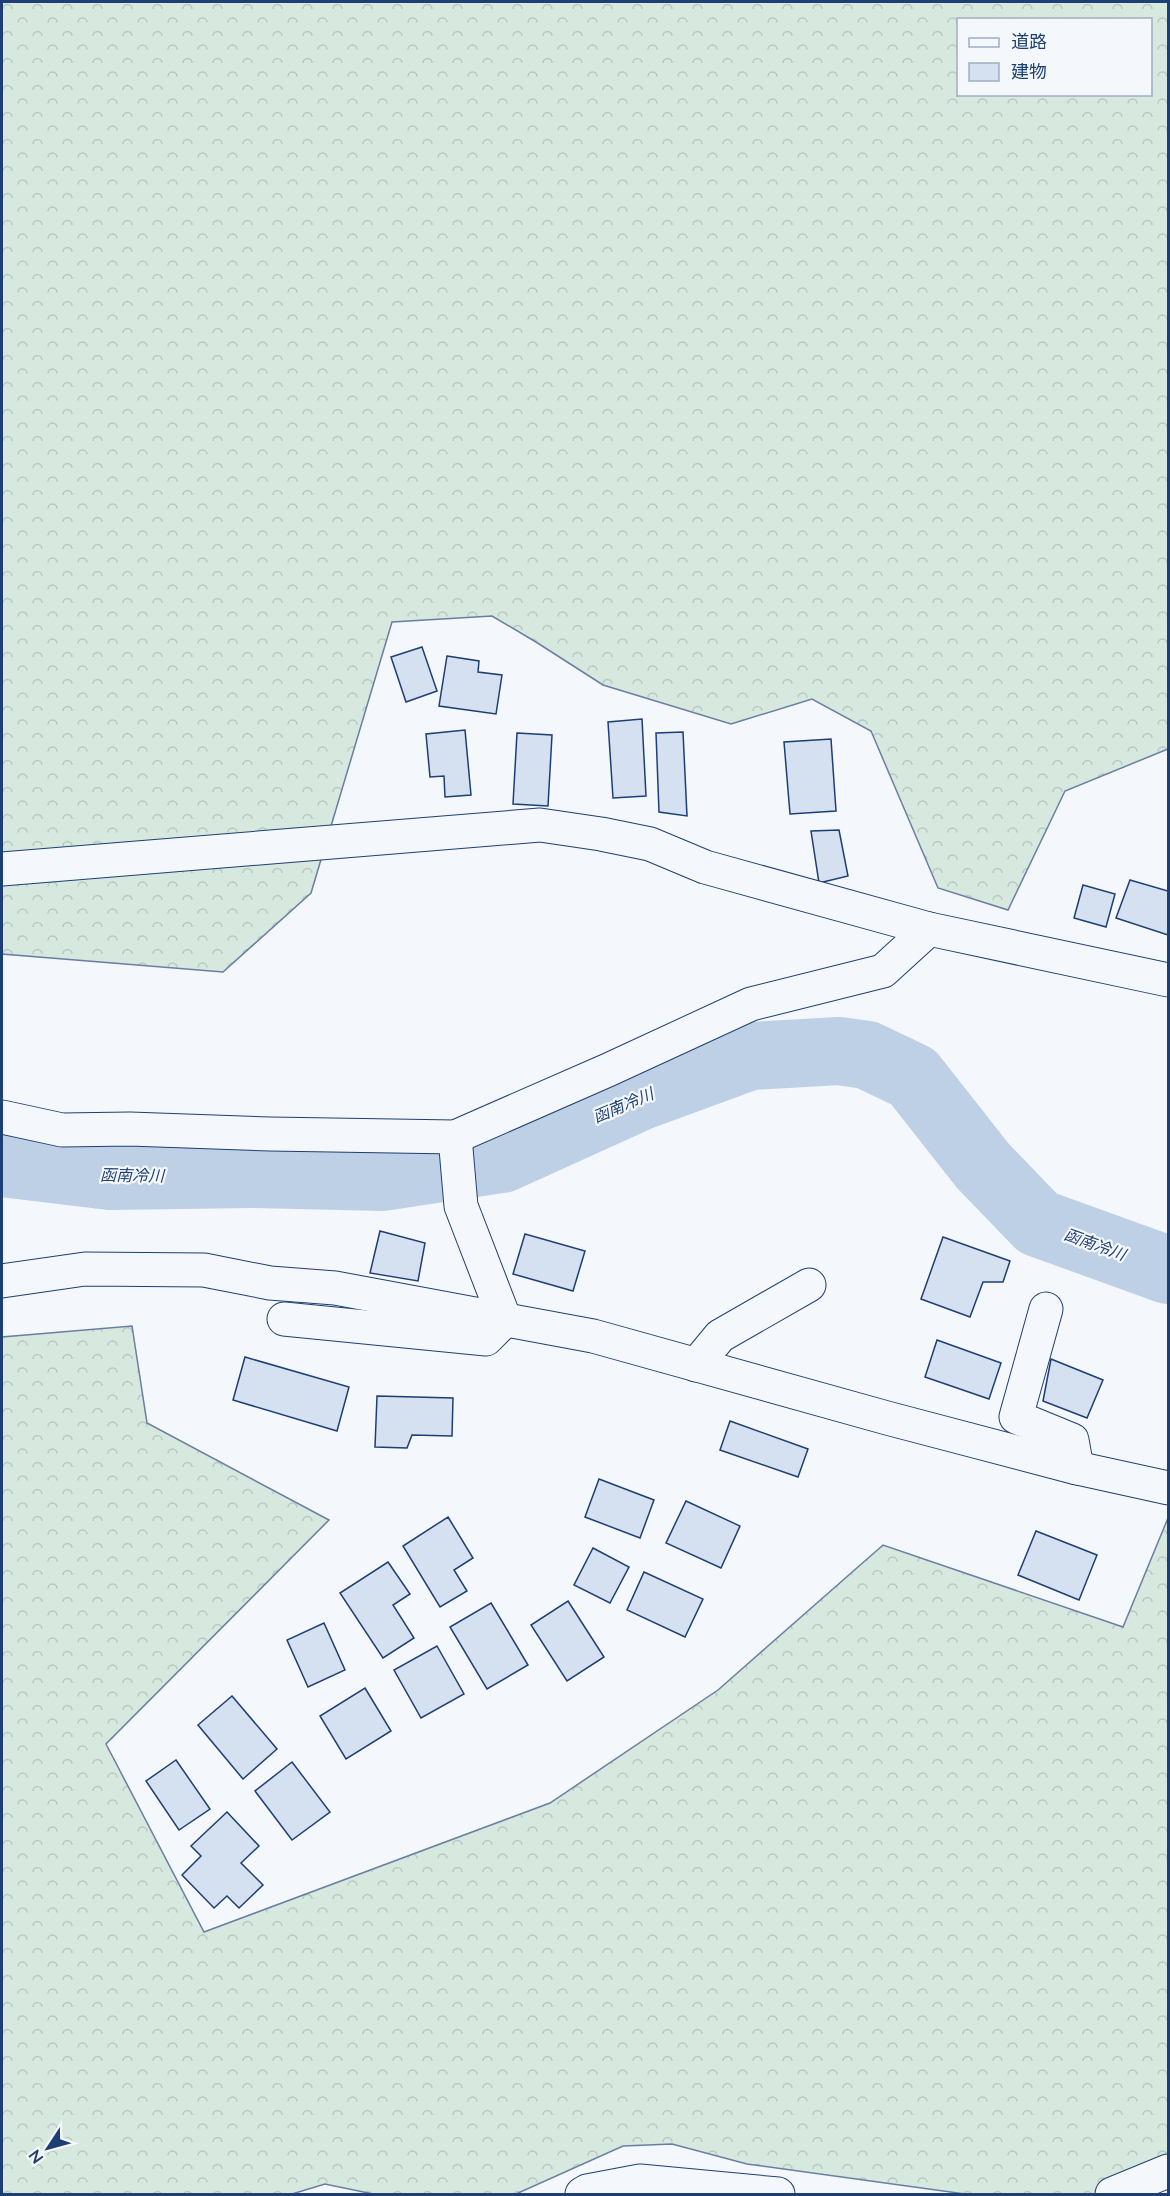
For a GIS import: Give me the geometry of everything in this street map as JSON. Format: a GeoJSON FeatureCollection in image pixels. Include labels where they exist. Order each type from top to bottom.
{"type":"FeatureCollection","features":[{"type":"Feature","properties":{"kind":"street"},"geometry":{"type":"LineString","coordinates":[[2,869],[540,825],[650,844],[705,867],[929,929],[1168,980]]}},
{"type":"Feature","properties":{"kind":"street"},"geometry":{"type":"LineString","coordinates":[[2,1117],[62,1130],[130,1129],[455,1137],[751,1004],[883,971],[929,929]]}},
{"type":"Feature","properties":{"kind":"street"},"geometry":{"type":"LineString","coordinates":[[455,1137],[461,1206],[505,1320]]}},
{"type":"Feature","properties":{"kind":"street"},"geometry":{"type":"LineString","coordinates":[[2,1281],[85,1269],[204,1270],[270,1283],[335,1288],[593,1336],[887,1418],[1077,1468],[1168,1488]]}},
{"type":"Feature","properties":{"kind":"street"},"geometry":{"type":"LineString","coordinates":[[696,1365],[720,1336],[809,1285]]}},
{"type":"Feature","properties":{"kind":"street"},"geometry":{"type":"LineString","coordinates":[[1046,1308],[1016,1417],[1072,1440],[1077,1468]]}},
{"type":"Feature","properties":{"kind":"street"},"geometry":{"type":"LineString","coordinates":[[284,1319],[486,1339],[505,1320]]}},
{"type":"Feature","properties":{"kind":"street"},"geometry":{"type":"LineString","coordinates":[[1112,2194],[1168,2171]]}},
{"type":"Feature","properties":{"kind":"street"},"geometry":{"type":"LineString","coordinates":[[582,2194],[587,2191],[640,2181],[778,2194]]}},
{"type":"Feature","properties":{"kind":"green space"},"geometry":{"type":"Polygon","coordinates":[[[2,2],[1168,2],[1168,749],[1065,791],[1008,910],[938,888],[871,731],[812,699],[731,724],[603,685],[492,616],[392,622],[311,893],[223,972],[2,954],[2,2]]]}},
{"type":"Feature","properties":{"kind":"green space"},"geometry":{"type":"Polygon","coordinates":[[[132,1326],[147,1423],[329,1520],[106,1744],[204,1932],[550,1803],[718,1690],[883,1545],[1123,1627],[1168,1518],[1168,2171],[1112,2194],[965,2194],[747,2164],[672,2144],[623,2146],[516,2194],[373,2194],[325,2184],[292,2194],[2,2194],[2,1337],[132,1326]]]}},
{"type":"Feature","properties":{"kind":"building"},"geometry":{"type":"Polygon","coordinates":[[[422,647],[437,691],[406,702],[391,657],[422,647]]]}},
{"type":"Feature","properties":{"kind":"building"},"geometry":{"type":"Polygon","coordinates":[[[447,656],[479,661],[478,672],[502,675],[496,714],[439,706],[447,656]]]}},
{"type":"Feature","properties":{"kind":"building"},"geometry":{"type":"Polygon","coordinates":[[[642,719],[646,796],[613,798],[608,722],[642,719]]]}},
{"type":"Feature","properties":{"kind":"building"},"geometry":{"type":"Polygon","coordinates":[[[465,730],[471,795],[445,797],[444,776],[430,777],[426,734],[465,730]]]}},
{"type":"Feature","properties":{"kind":"building"},"geometry":{"type":"Polygon","coordinates":[[[683,732],[687,816],[659,812],[656,733],[683,732]]]}},
{"type":"Feature","properties":{"kind":"building"},"geometry":{"type":"Polygon","coordinates":[[[517,733],[552,735],[548,806],[513,804],[517,733]]]}},
{"type":"Feature","properties":{"kind":"building"},"geometry":{"type":"Polygon","coordinates":[[[831,739],[836,811],[790,814],[784,742],[831,739]]]}},
{"type":"Feature","properties":{"kind":"building"},"geometry":{"type":"Polygon","coordinates":[[[839,830],[848,876],[819,883],[811,831],[839,830]]]}},
{"type":"Feature","properties":{"kind":"building"},"geometry":{"type":"Polygon","coordinates":[[[1130,880],[1168,891],[1168,935],[1116,918],[1130,880]]]}},
{"type":"Feature","properties":{"kind":"building"},"geometry":{"type":"Polygon","coordinates":[[[1083,885],[1115,894],[1106,927],[1074,918],[1083,885]]]}},
{"type":"Feature","properties":{"kind":"building"},"geometry":{"type":"Polygon","coordinates":[[[380,1231],[425,1243],[418,1281],[370,1273],[380,1231]]]}},
{"type":"Feature","properties":{"kind":"building"},"geometry":{"type":"Polygon","coordinates":[[[525,1234],[585,1251],[573,1291],[513,1274],[525,1234]]]}},
{"type":"Feature","properties":{"kind":"building"},"geometry":{"type":"Polygon","coordinates":[[[943,1237],[1010,1261],[1003,1282],[983,1282],[970,1317],[921,1299],[943,1237]]]}},
{"type":"Feature","properties":{"kind":"building"},"geometry":{"type":"Polygon","coordinates":[[[937,1340],[1001,1363],[989,1399],[925,1377],[937,1340]]]}},
{"type":"Feature","properties":{"kind":"building"},"geometry":{"type":"Polygon","coordinates":[[[245,1357],[349,1387],[337,1431],[233,1400],[245,1357]]]}},
{"type":"Feature","properties":{"kind":"building"},"geometry":{"type":"Polygon","coordinates":[[[1051,1359],[1103,1380],[1087,1418],[1043,1401],[1051,1359]]]}},
{"type":"Feature","properties":{"kind":"building"},"geometry":{"type":"Polygon","coordinates":[[[377,1396],[453,1398],[452,1436],[412,1435],[407,1448],[375,1447],[377,1396]]]}},
{"type":"Feature","properties":{"kind":"building"},"geometry":{"type":"Polygon","coordinates":[[[730,1421],[808,1449],[798,1477],[720,1450],[730,1421]]]}},
{"type":"Feature","properties":{"kind":"building"},"geometry":{"type":"Polygon","coordinates":[[[599,1479],[654,1500],[640,1538],[585,1517],[599,1479]]]}},
{"type":"Feature","properties":{"kind":"building"},"geometry":{"type":"Polygon","coordinates":[[[686,1501],[740,1526],[721,1568],[666,1543],[686,1501]]]}},
{"type":"Feature","properties":{"kind":"building"},"geometry":{"type":"Polygon","coordinates":[[[448,1517],[473,1558],[454,1570],[467,1591],[440,1607],[403,1546],[448,1517]]]}},
{"type":"Feature","properties":{"kind":"building"},"geometry":{"type":"Polygon","coordinates":[[[1036,1531],[1097,1555],[1079,1600],[1018,1575],[1036,1531]]]}},
{"type":"Feature","properties":{"kind":"building"},"geometry":{"type":"Polygon","coordinates":[[[593,1548],[629,1567],[610,1603],[574,1585],[593,1548]]]}},
{"type":"Feature","properties":{"kind":"building"},"geometry":{"type":"Polygon","coordinates":[[[388,1562],[410,1594],[393,1605],[414,1638],[383,1658],[340,1593],[388,1562]]]}},
{"type":"Feature","properties":{"kind":"building"},"geometry":{"type":"Polygon","coordinates":[[[644,1572],[703,1599],[685,1637],[627,1610],[644,1572]]]}},
{"type":"Feature","properties":{"kind":"building"},"geometry":{"type":"Polygon","coordinates":[[[568,1601],[604,1657],[567,1681],[531,1625],[568,1601]]]}},
{"type":"Feature","properties":{"kind":"building"},"geometry":{"type":"Polygon","coordinates":[[[491,1603],[528,1665],[487,1689],[450,1627],[491,1603]]]}},
{"type":"Feature","properties":{"kind":"building"},"geometry":{"type":"Polygon","coordinates":[[[324,1623],[345,1670],[308,1687],[287,1640],[324,1623]]]}},
{"type":"Feature","properties":{"kind":"building"},"geometry":{"type":"Polygon","coordinates":[[[437,1646],[464,1694],[421,1718],[394,1670],[437,1646]]]}},
{"type":"Feature","properties":{"kind":"building"},"geometry":{"type":"Polygon","coordinates":[[[365,1688],[391,1731],[346,1759],[320,1716],[365,1688]]]}},
{"type":"Feature","properties":{"kind":"building"},"geometry":{"type":"Polygon","coordinates":[[[232,1696],[277,1749],[243,1779],[198,1725],[232,1696]]]}},
{"type":"Feature","properties":{"kind":"building"},"geometry":{"type":"Polygon","coordinates":[[[176,1760],[210,1809],[179,1830],[146,1781],[176,1760]]]}},
{"type":"Feature","properties":{"kind":"building"},"geometry":{"type":"Polygon","coordinates":[[[292,1762],[330,1812],[292,1840],[255,1791],[292,1762]]]}},
{"type":"Feature","properties":{"kind":"building"},"geometry":{"type":"Polygon","coordinates":[[[227,1812],[259,1846],[241,1863],[263,1885],[239,1908],[227,1896],[214,1908],[182,1875],[201,1856],[191,1846],[227,1812]]]}},
{"type":"Feature","properties":{"kind":"waterway","name":"函南冷川"},"geometry":{"type":"LineString","coordinates":[[2,1163],[110,1176],[252,1174],[383,1177],[502,1159],[641,1096],[750,1056],[839,1051],[867,1055],[913,1077],[983,1166],[1038,1223],[1168,1270]]}}]}
